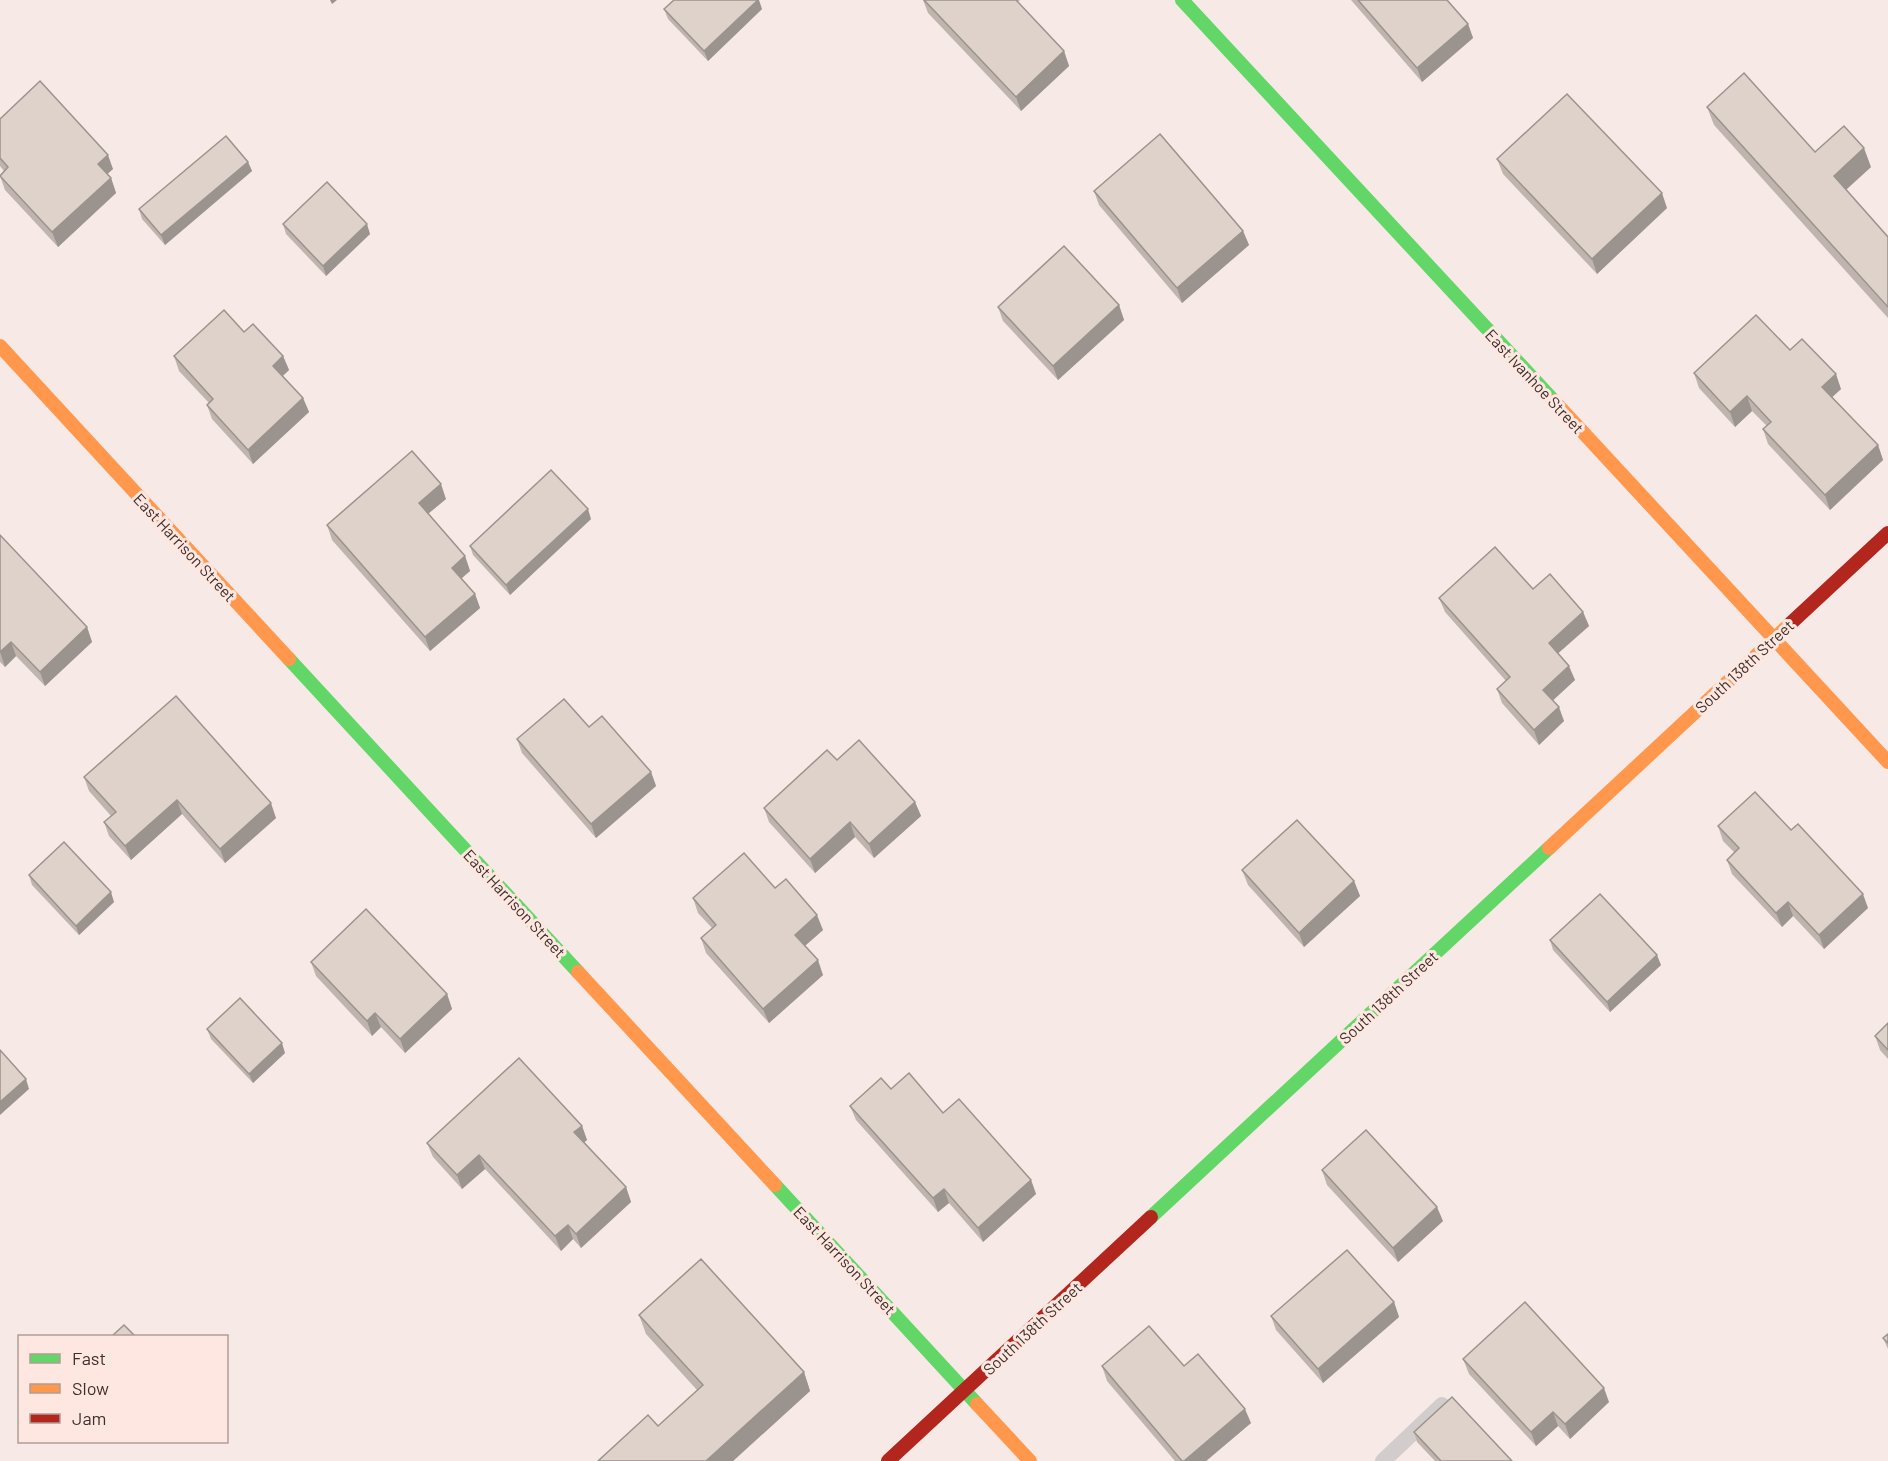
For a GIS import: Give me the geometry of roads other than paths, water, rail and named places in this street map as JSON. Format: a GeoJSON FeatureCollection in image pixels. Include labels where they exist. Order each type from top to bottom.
{"type":"FeatureCollection","features":[{"type":"Feature","properties":{"kind":"street","name":"East Ivanhoe Street"},"geometry":{"type":"LineString","coordinates":[[1182,0],[1888,762]]}},
{"type":"Feature","properties":{"kind":"street","name":"East Harrison Street"},"geometry":{"type":"LineString","coordinates":[[0,346],[1030,1461]]}},
{"type":"Feature","properties":{"kind":"street","name":"South 138th Street"},"geometry":{"type":"LineString","coordinates":[[888,1461],[1888,533]]}},
{"type":"Feature","properties":{"kind":"lane"},"geometry":{"type":"LineString","coordinates":[[1383,1461],[1442,1405]]}}]}
